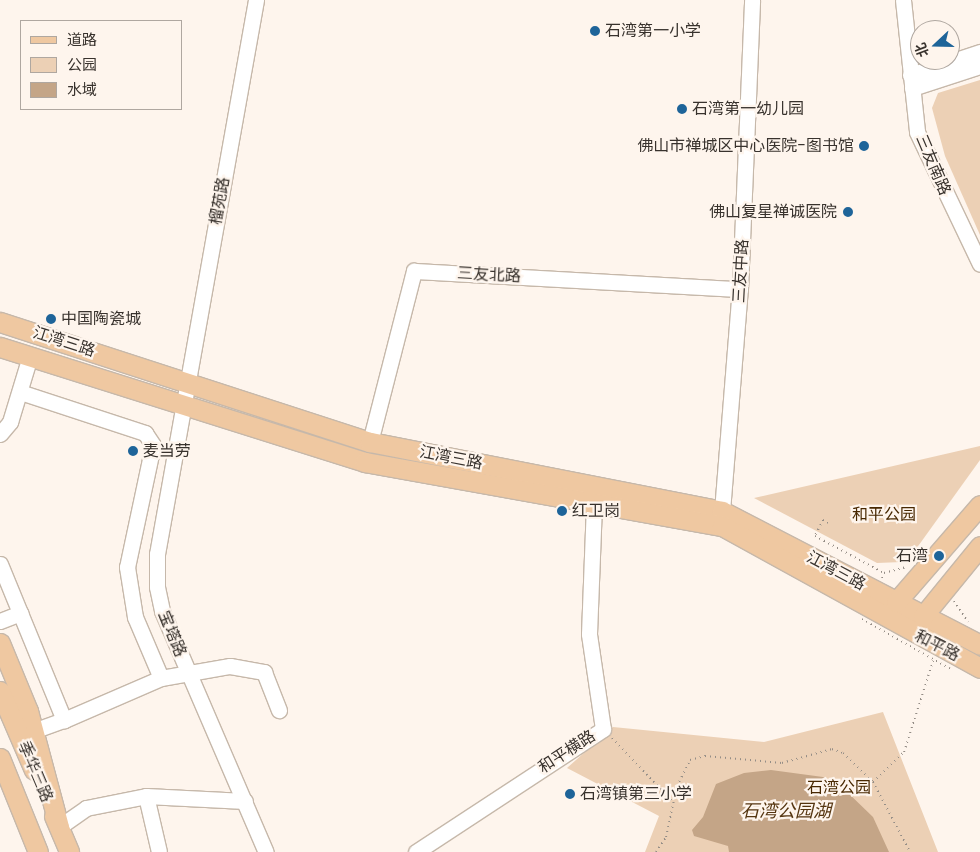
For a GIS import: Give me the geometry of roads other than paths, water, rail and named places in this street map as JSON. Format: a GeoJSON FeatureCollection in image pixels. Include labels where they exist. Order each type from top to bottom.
{"type":"FeatureCollection","features":[{"type":"Feature","properties":{"kind":"main road","name":"江湾三路"},"geometry":{"type":"LineString","coordinates":[[0,322],[370,442],[722,511],[896,602]]}},
{"type":"Feature","properties":{"kind":"main road","name":"江湾三路"},"geometry":{"type":"LineString","coordinates":[[0,347],[185,402],[365,462],[722,526],[895,624]]}},
{"type":"Feature","properties":{"kind":"main road"},"geometry":{"type":"LineString","coordinates":[[980,505],[896,602],[895,624],[923,616],[980,546]]}},
{"type":"Feature","properties":{"kind":"main road","name":"和平路"},"geometry":{"type":"LineString","coordinates":[[896,602],[923,616],[976,637]]}},
{"type":"Feature","properties":{"kind":"main road","name":"和平路"},"geometry":{"type":"LineString","coordinates":[[895,624],[980,668]]}},
{"type":"Feature","properties":{"kind":"main road"},"geometry":{"type":"LineString","coordinates":[[0,643],[34,731],[59,827]]}},
{"type":"Feature","properties":{"kind":"main road","name":"季华三路"},"geometry":{"type":"LineString","coordinates":[[0,692],[69,852]]}},
{"type":"Feature","properties":{"kind":"main road","name":"季华三路"},"geometry":{"type":"LineString","coordinates":[[0,758],[35,844]]}},
{"type":"Feature","properties":{"kind":"main road"},"geometry":{"type":"LineString","coordinates":[[0,790],[35,844]]}},
{"type":"Feature","properties":{"kind":"street","name":"榴苑路"},"geometry":{"type":"LineString","coordinates":[[185,402],[190,383],[256,0]]}},
{"type":"Feature","properties":{"kind":"street","name":"三友中路"},"geometry":{"type":"LineString","coordinates":[[722,511],[740,289],[752,0]]}},
{"type":"Feature","properties":{"kind":"street","name":"三友南路"},"geometry":{"type":"LineString","coordinates":[[903,0],[917,132],[980,264]]}},
{"type":"Feature","properties":{"kind":"street"},"geometry":{"type":"LineString","coordinates":[[911,82],[980,52]]}},
{"type":"Feature","properties":{"kind":"street"},"geometry":{"type":"LineString","coordinates":[[911,82],[980,66]]}},
{"type":"Feature","properties":{"kind":"street","name":"三友北路"},"geometry":{"type":"LineString","coordinates":[[370,442],[414,271],[740,289]]}},
{"type":"Feature","properties":{"kind":"street"},"geometry":{"type":"LineString","coordinates":[[0,434],[10,422],[30,356]]}},
{"type":"Feature","properties":{"kind":"street"},"geometry":{"type":"LineString","coordinates":[[20,392],[145,433],[153,445],[127,567],[135,617],[161,678]]}},
{"type":"Feature","properties":{"kind":"street","name":"宝塔路"},"geometry":{"type":"LineString","coordinates":[[185,402],[157,554],[157,587],[189,675],[266,852]]}},
{"type":"Feature","properties":{"kind":"street","name":"和平横路"},"geometry":{"type":"LineString","coordinates":[[416,852],[603,729],[589,634],[594,502]]}},
{"type":"Feature","properties":{"kind":"street"},"geometry":{"type":"LineString","coordinates":[[0,564],[64,720]]}},
{"type":"Feature","properties":{"kind":"street"},"geometry":{"type":"LineString","coordinates":[[131,591],[157,587]]}},
{"type":"Feature","properties":{"kind":"street"},"geometry":{"type":"LineString","coordinates":[[0,621],[21,613]]}},
{"type":"Feature","properties":{"kind":"street"},"geometry":{"type":"LineString","coordinates":[[34,731],[161,678],[189,675],[230,666],[264,672],[279,710]]}},
{"type":"Feature","properties":{"kind":"street"},"geometry":{"type":"LineString","coordinates":[[59,827],[86,808],[146,796],[245,801]]}},
{"type":"Feature","properties":{"kind":"street"},"geometry":{"type":"LineString","coordinates":[[146,796],[159,852]]}},
{"type":"Feature","properties":{"kind":"water","name":"石湾公园湖"},"geometry":{"type":"Polygon","coordinates":[[[771,770],[823,777],[844,789],[873,817],[889,852],[729,852],[728,846],[694,836],[692,830],[703,817],[716,784],[744,773],[771,770]]]}},
{"type":"Feature","properties":{"kind":"place","name":"石湾第一小学"},"geometry":{"type":"Point","coordinates":[595,31]}},
{"type":"Feature","properties":{"kind":"place","name":"石湾第一幼儿园"},"geometry":{"type":"Point","coordinates":[682,109]}},
{"type":"Feature","properties":{"kind":"place","name":"佛山市禅城区中心医院-图书馆"},"geometry":{"type":"Point","coordinates":[864,146]}},
{"type":"Feature","properties":{"kind":"place","name":"佛山复星禅诚医院"},"geometry":{"type":"Point","coordinates":[848,212]}},
{"type":"Feature","properties":{"kind":"place","name":"中国陶瓷城"},"geometry":{"type":"Point","coordinates":[51,319]}},
{"type":"Feature","properties":{"kind":"place","name":"麦当劳"},"geometry":{"type":"Point","coordinates":[133,451]}},
{"type":"Feature","properties":{"kind":"place","name":"红卫岗"},"geometry":{"type":"Point","coordinates":[562,511]}},
{"type":"Feature","properties":{"kind":"place","name":"石湾"},"geometry":{"type":"Point","coordinates":[939,556]}},
{"type":"Feature","properties":{"kind":"place","name":"石湾镇第三小学"},"geometry":{"type":"Point","coordinates":[570,794]}},
{"type":"Feature","properties":{"kind":"park label","name":"和平公园"},"geometry":{"type":"Point","coordinates":[884,515]}},
{"type":"Feature","properties":{"kind":"park label","name":"石湾公园"},"geometry":{"type":"Point","coordinates":[839,788]}}]}
